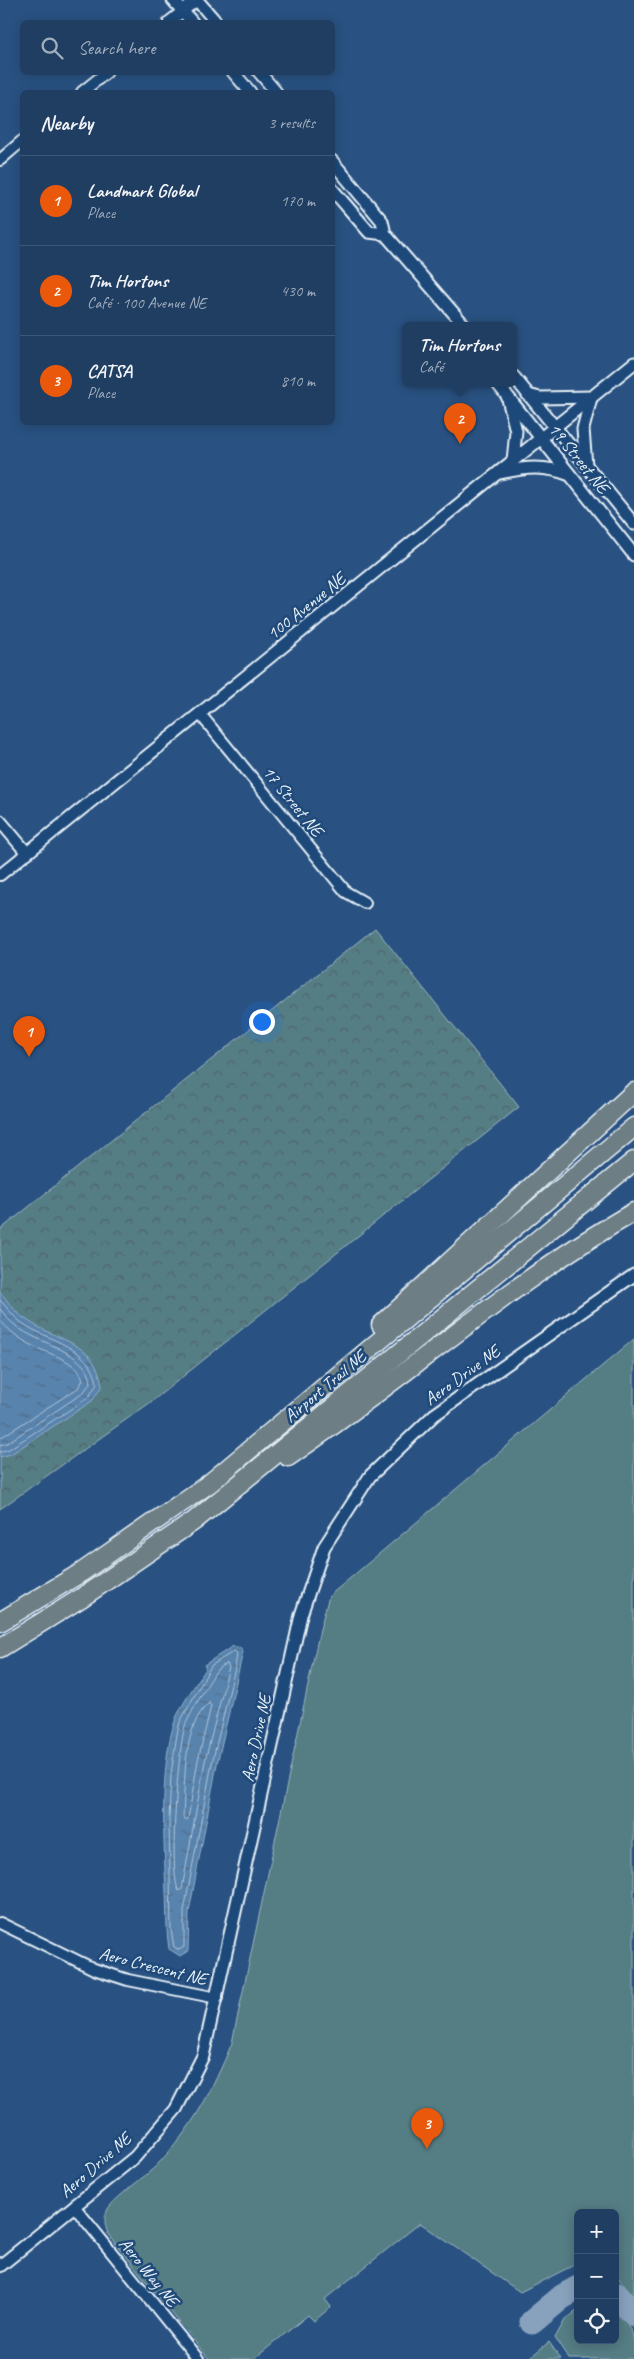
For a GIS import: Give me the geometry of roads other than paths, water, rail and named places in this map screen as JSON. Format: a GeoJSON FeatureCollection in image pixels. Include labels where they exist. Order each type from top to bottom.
{"type":"FeatureCollection","features":[{"type":"Feature","properties":{"kind":"highway"},"geometry":{"type":"LineString","coordinates":[[210,1483],[634,1092]]}},
{"type":"Feature","properties":{"kind":"highway","name":"Airport Trail NE"},"geometry":{"type":"LineString","coordinates":[[0,1621],[29,1606],[82,1572],[210,1483],[634,1127]]}},
{"type":"Feature","properties":{"kind":"highway","name":"Airport Trail NE"},"geometry":{"type":"LineString","coordinates":[[0,1648],[96,1588],[194,1521],[634,1161]]}},
{"type":"Feature","properties":{"kind":"highway"},"geometry":{"type":"LineString","coordinates":[[194,1521],[332,1427],[512,1292],[605,1228],[634,1212]]}},
{"type":"Feature","properties":{"kind":"street"},"geometry":{"type":"LineString","coordinates":[[173,0],[190,20]]}},
{"type":"Feature","properties":{"kind":"street"},"geometry":{"type":"LineString","coordinates":[[171,20],[197,0],[214,20]]}},
{"type":"Feature","properties":{"kind":"street"},"geometry":{"type":"LineString","coordinates":[[84,90],[103,75]]}},
{"type":"Feature","properties":{"kind":"street"},"geometry":{"type":"LineString","coordinates":[[236,75],[248,90]]}},
{"type":"Feature","properties":{"kind":"street"},"geometry":{"type":"LineString","coordinates":[[262,75],[274,90]]}},
{"type":"Feature","properties":{"kind":"street"},"geometry":{"type":"LineString","coordinates":[[0,160],[20,143]]}},
{"type":"Feature","properties":{"kind":"street"},"geometry":{"type":"LineString","coordinates":[[335,165],[382,221],[385,234],[460,322]]}},
{"type":"Feature","properties":{"kind":"street"},"geometry":{"type":"LineString","coordinates":[[335,193],[369,232],[385,234]]}},
{"type":"Feature","properties":{"kind":"street","name":"100 Avenue NE"},"geometry":{"type":"LineString","coordinates":[[0,875],[634,363]]}},
{"type":"Feature","properties":{"kind":"street","name":"19 Street NE"},"geometry":{"type":"LineString","coordinates":[[517,381],[634,524]]}},
{"type":"Feature","properties":{"kind":"street","name":"19 Street NE"},"geometry":{"type":"LineString","coordinates":[[500,387],[634,555]]}},
{"type":"Feature","properties":{"kind":"street"},"geometry":{"type":"LineString","coordinates":[[507,395],[516,430],[513,461]]}},
{"type":"Feature","properties":{"kind":"street"},"geometry":{"type":"LineString","coordinates":[[528,395],[540,398],[592,397],[583,429],[586,467]]}},
{"type":"Feature","properties":{"kind":"street"},"geometry":{"type":"LineString","coordinates":[[499,473],[517,469],[552,468],[572,476]]}},
{"type":"Feature","properties":{"kind":"street","name":"17 Street NE"},"geometry":{"type":"LineString","coordinates":[[200,714],[346,892],[365,903]]}},
{"type":"Feature","properties":{"kind":"street"},"geometry":{"type":"LineString","coordinates":[[0,820],[27,853]]}},
{"type":"Feature","properties":{"kind":"street","name":"Aero Drive NE"},"geometry":{"type":"LineString","coordinates":[[0,2266],[135,2157],[176,2110],[203,2056],[301,1615],[324,1547],[370,1476],[434,1415],[634,1275]]}},
{"type":"Feature","properties":{"kind":"street","name":"Aero Crescent NE"},"geometry":{"type":"LineString","coordinates":[[0,1924],[94,1969],[128,1980],[217,1998]]}},
{"type":"Feature","properties":{"kind":"street","name":"Aero Way NE"},"geometry":{"type":"LineString","coordinates":[[74,2206],[198,2359]]}},
{"type":"Feature","properties":{"kind":"water"},"geometry":{"type":"Polygon","coordinates":[[[0,1292],[24,1318],[73,1344],[92,1359],[102,1386],[92,1401],[11,1454],[0,1457],[0,1292]]]}},
{"type":"Feature","properties":{"kind":"water"},"geometry":{"type":"Polygon","coordinates":[[[233,1646],[241,1648],[243,1652],[217,1764],[189,1912],[188,1951],[180,1956],[169,1949],[167,1928],[164,1806],[170,1739],[180,1710],[206,1669],[204,1665],[233,1646]]]}},
{"type":"Feature","properties":{"kind":"place","name":"Tim Hortons"},"geometry":{"type":"Point","coordinates":[460,444]}},
{"type":"Feature","properties":{"kind":"place","name":"Landmark Global"},"geometry":{"type":"Point","coordinates":[29,1057]}},
{"type":"Feature","properties":{"kind":"place","name":"CATSA"},"geometry":{"type":"Point","coordinates":[427,2149]}}]}
